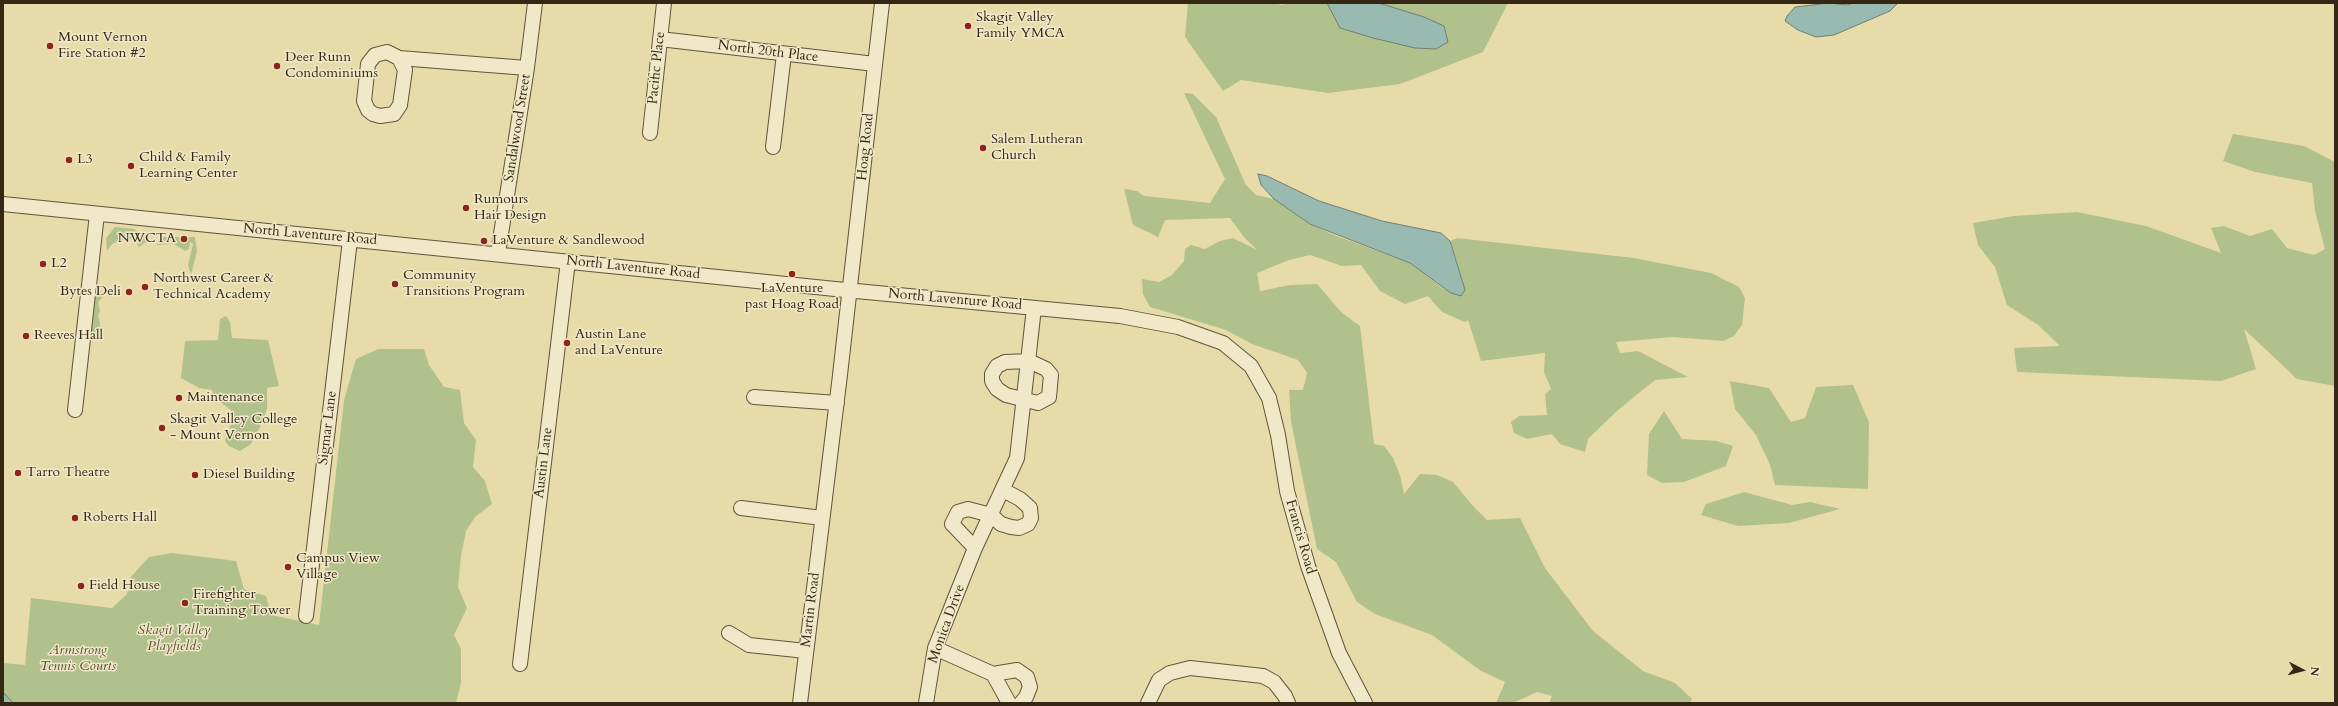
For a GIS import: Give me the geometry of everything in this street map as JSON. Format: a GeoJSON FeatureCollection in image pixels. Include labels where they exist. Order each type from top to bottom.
{"type":"FeatureCollection","features":[{"type":"Feature","properties":{"kind":"street","name":"Sandalwood Street"},"geometry":{"type":"LineString","coordinates":[[498,254],[527,68],[535,3]]}},
{"type":"Feature","properties":{"kind":"street","name":"Pacific Place"},"geometry":{"type":"LineString","coordinates":[[650,133],[664,3]]}},
{"type":"Feature","properties":{"kind":"street","name":"Hoag Road"},"geometry":{"type":"LineString","coordinates":[[849,291],[882,3]]}},
{"type":"Feature","properties":{"kind":"street","name":"North 20th Place"},"geometry":{"type":"LineString","coordinates":[[660,39],[875,64]]}},
{"type":"Feature","properties":{"kind":"street"},"geometry":{"type":"LineString","coordinates":[[773,147],[784,54]]}},
{"type":"Feature","properties":{"kind":"street"},"geometry":{"type":"LineString","coordinates":[[399,58],[527,68]]}},
{"type":"Feature","properties":{"kind":"street","name":"North Laventure Road"},"geometry":{"type":"LineString","coordinates":[[3,204],[849,291],[1120,316],[1178,327],[1223,343],[1251,366]]}},
{"type":"Feature","properties":{"kind":"street"},"geometry":{"type":"LineString","coordinates":[[75,410],[97,214]]}},
{"type":"Feature","properties":{"kind":"street","name":"Sigmar Lane"},"geometry":{"type":"LineString","coordinates":[[306,616],[350,240]]}},
{"type":"Feature","properties":{"kind":"street","name":"Austin Lane"},"geometry":{"type":"LineString","coordinates":[[520,664],[568,261]]}},
{"type":"Feature","properties":{"kind":"street","name":"Martin Road"},"geometry":{"type":"LineString","coordinates":[[800,703],[837,403],[849,291]]}},
{"type":"Feature","properties":{"kind":"street","name":"Monica Drive"},"geometry":{"type":"LineString","coordinates":[[926,703],[935,648],[975,548],[1017,458],[1034,308]]}},
{"type":"Feature","properties":{"kind":"street"},"geometry":{"type":"LineString","coordinates":[[1029,361],[1046,369],[1051,375],[1049,397],[1038,403],[1006,395],[998,389],[992,381],[992,374],[997,366],[1005,362],[1029,361]]}},
{"type":"Feature","properties":{"kind":"street","name":"Francis Road"},"geometry":{"type":"LineString","coordinates":[[1251,366],[1269,398],[1278,435],[1287,491],[1314,588],[1340,653],[1365,703]]}},
{"type":"Feature","properties":{"kind":"street"},"geometry":{"type":"LineString","coordinates":[[754,397],[837,403]]}},
{"type":"Feature","properties":{"kind":"street"},"geometry":{"type":"LineString","coordinates":[[975,548],[952,524],[958,512],[968,509],[991,515],[1001,524],[1019,528],[1028,524],[1031,518],[1030,508],[1020,499],[1003,490]]}},
{"type":"Feature","properties":{"kind":"street"},"geometry":{"type":"LineString","coordinates":[[741,508],[822,518]]}},
{"type":"Feature","properties":{"kind":"street"},"geometry":{"type":"LineString","coordinates":[[728,633],[749,645],[806,651]]}},
{"type":"Feature","properties":{"kind":"street"},"geometry":{"type":"LineString","coordinates":[[935,648],[993,674],[1017,670],[1026,677],[1030,687],[1026,697],[1021,703]]}},
{"type":"Feature","properties":{"kind":"street"},"geometry":{"type":"LineString","coordinates":[[1148,703],[1159,680],[1170,673],[1190,668],[1262,676],[1274,682],[1285,696],[1288,703]]}},
{"type":"Feature","properties":{"kind":"street"},"geometry":{"type":"LineString","coordinates":[[993,674],[1009,703]]}},
{"type":"Feature","properties":{"kind":"green space"},"geometry":{"type":"Polygon","coordinates":[[[1188,3],[1270,3],[1284,5],[1282,3],[1508,3],[1483,52],[1400,84],[1328,93],[1241,80],[1223,91],[1185,37],[1188,3]]]}},
{"type":"Feature","properties":{"kind":"green space"},"geometry":{"type":"Polygon","coordinates":[[[1184,93],[1193,94],[1216,117],[1246,185],[1256,195],[1274,199],[1310,224],[1334,235],[1410,263],[1444,289],[1465,290],[1450,241],[1457,238],[1634,258],[1711,273],[1739,287],[1745,298],[1742,325],[1734,336],[1723,341],[1673,337],[1616,342],[1620,353],[1638,351],[1688,377],[1655,380],[1618,410],[1588,439],[1585,452],[1560,444],[1552,434],[1527,439],[1514,433],[1511,422],[1519,416],[1547,415],[1545,394],[1551,389],[1544,372],[1545,353],[1481,361],[1468,320],[1465,322],[1442,312],[1428,296],[1405,304],[1380,291],[1361,265],[1342,266],[1310,255],[1289,260],[1257,273],[1260,291],[1290,285],[1317,284],[1342,313],[1360,326],[1374,444],[1384,446],[1393,458],[1400,475],[1404,494],[1420,474],[1437,475],[1453,482],[1487,520],[1520,518],[1545,568],[1593,631],[1643,671],[1675,683],[1692,699],[1690,703],[1549,703],[1552,696],[1537,692],[1513,703],[1496,703],[1505,682],[1481,671],[1432,635],[1375,614],[1357,602],[1336,562],[1317,549],[1291,422],[1289,390],[1303,390],[1307,373],[1298,360],[1252,344],[1226,330],[1150,307],[1143,294],[1142,279],[1159,282],[1172,275],[1184,261],[1185,249],[1191,245],[1205,249],[1220,241],[1233,238],[1257,250],[1244,237],[1230,218],[1165,220],[1158,237],[1133,225],[1124,189],[1137,191],[1144,196],[1210,203],[1225,179],[1184,93]]]}},
{"type":"Feature","properties":{"kind":"green space"},"geometry":{"type":"Polygon","coordinates":[[[2233,134],[2304,146],[2335,162],[2335,386],[2297,379],[2244,329],[2256,369],[2221,381],[2017,372],[2014,348],[2060,346],[2038,325],[2007,305],[1995,267],[1978,245],[1973,223],[2014,216],[2077,212],[2146,226],[2221,253],[2211,228],[2224,226],[2250,236],[2272,229],[2287,248],[2314,255],[2325,249],[2315,211],[2312,183],[2255,172],[2223,161],[2233,134]]]}},
{"type":"Feature","properties":{"kind":"green space"},"geometry":{"type":"Polygon","coordinates":[[[115,227],[134,229],[146,237],[146,242],[139,247],[137,244],[138,243],[134,239],[122,240],[112,244],[107,251],[106,238],[115,227]]]}},
{"type":"Feature","properties":{"kind":"green space"},"geometry":{"type":"Polygon","coordinates":[[[162,237],[195,237],[197,251],[191,275],[188,265],[193,244],[190,242],[189,249],[185,251],[174,244],[156,245],[162,237]]]}},
{"type":"Feature","properties":{"kind":"green space"},"geometry":{"type":"Polygon","coordinates":[[[101,291],[102,298],[98,302],[100,311],[98,315],[100,322],[99,339],[90,340],[95,293],[101,291]]]}},
{"type":"Feature","properties":{"kind":"green space"},"geometry":{"type":"Polygon","coordinates":[[[226,316],[230,322],[232,338],[268,340],[279,386],[267,388],[267,409],[260,427],[251,444],[240,451],[229,446],[225,441],[233,418],[231,410],[214,397],[212,390],[199,388],[181,378],[185,341],[218,340],[220,319],[226,316]]]}},
{"type":"Feature","properties":{"kind":"green space"},"geometry":{"type":"Polygon","coordinates":[[[378,349],[424,349],[429,365],[444,387],[460,390],[464,423],[476,440],[473,467],[485,481],[492,504],[475,517],[466,531],[461,556],[458,587],[467,608],[454,635],[461,649],[461,683],[456,703],[3,703],[3,663],[25,665],[31,598],[112,608],[127,594],[130,578],[149,557],[172,553],[236,561],[244,589],[266,596],[271,615],[319,625],[344,400],[356,359],[378,349]]]}},
{"type":"Feature","properties":{"kind":"green space"},"geometry":{"type":"Polygon","coordinates":[[[1730,381],[1769,388],[1791,422],[1805,418],[1816,387],[1853,385],[1869,422],[1868,489],[1775,485],[1770,465],[1756,435],[1735,409],[1730,381]]]}},
{"type":"Feature","properties":{"kind":"green space"},"geometry":{"type":"Polygon","coordinates":[[[1664,411],[1682,439],[1717,441],[1733,446],[1726,466],[1684,482],[1662,483],[1647,475],[1649,434],[1664,411]]]}},
{"type":"Feature","properties":{"kind":"green space"},"geometry":{"type":"Polygon","coordinates":[[[1744,492],[1792,505],[1810,502],[1840,509],[1789,523],[1738,526],[1701,515],[1706,504],[1744,492]]]}},
{"type":"Feature","properties":{"kind":"water"},"geometry":{"type":"Polygon","coordinates":[[[1327,3],[1379,3],[1424,17],[1444,26],[1448,42],[1436,49],[1415,48],[1340,28],[1327,3]]]}},
{"type":"Feature","properties":{"kind":"water"},"geometry":{"type":"Polygon","coordinates":[[[1829,3],[1847,5],[1853,3],[1898,3],[1890,11],[1834,35],[1816,37],[1798,30],[1785,21],[1787,16],[1795,7],[1829,3]]]}},
{"type":"Feature","properties":{"kind":"water"},"geometry":{"type":"Polygon","coordinates":[[[1258,174],[1267,176],[1319,201],[1382,221],[1441,233],[1450,241],[1465,290],[1461,296],[1451,293],[1410,263],[1310,224],[1274,199],[1261,185],[1258,174]]]}},
{"type":"Feature","properties":{"kind":"water"},"geometry":{"type":"Polygon","coordinates":[[[3,693],[5,694],[13,703],[3,703],[3,693]]]}},
{"type":"Feature","properties":{"kind":"place","name":"Skagit Valley Family YMCA"},"geometry":{"type":"Point","coordinates":[968,26]}},
{"type":"Feature","properties":{"kind":"place","name":"Mount Vernon Fire Station #2"},"geometry":{"type":"Point","coordinates":[50,46]}},
{"type":"Feature","properties":{"kind":"place","name":"Deer Runn Condominiums"},"geometry":{"type":"Point","coordinates":[277,66]}},
{"type":"Feature","properties":{"kind":"place","name":"Salem Lutheran Church"},"geometry":{"type":"Point","coordinates":[983,148]}},
{"type":"Feature","properties":{"kind":"place","name":"L3"},"geometry":{"type":"Point","coordinates":[69,160]}},
{"type":"Feature","properties":{"kind":"place","name":"Child & Family Learning Center"},"geometry":{"type":"Point","coordinates":[131,166]}},
{"type":"Feature","properties":{"kind":"place","name":"Rumours Hair Design"},"geometry":{"type":"Point","coordinates":[466,208]}},
{"type":"Feature","properties":{"kind":"place","name":"NWCTA"},"geometry":{"type":"Point","coordinates":[184,239]}},
{"type":"Feature","properties":{"kind":"place","name":"LaVenture & Sandlewood"},"geometry":{"type":"Point","coordinates":[484,241]}},
{"type":"Feature","properties":{"kind":"place","name":"L2"},"geometry":{"type":"Point","coordinates":[43,264]}},
{"type":"Feature","properties":{"kind":"place","name":"LaVenture past Hoag Road"},"geometry":{"type":"Point","coordinates":[792,274]}},
{"type":"Feature","properties":{"kind":"place","name":"Community Transitions Program"},"geometry":{"type":"Point","coordinates":[395,284]}},
{"type":"Feature","properties":{"kind":"place","name":"Northwest Career & Technical Academy"},"geometry":{"type":"Point","coordinates":[145,287]}},
{"type":"Feature","properties":{"kind":"place","name":"Bytes Deli"},"geometry":{"type":"Point","coordinates":[129,292]}},
{"type":"Feature","properties":{"kind":"place","name":"Reeves Hall"},"geometry":{"type":"Point","coordinates":[26,336]}},
{"type":"Feature","properties":{"kind":"place","name":"Austin Lane and LaVenture"},"geometry":{"type":"Point","coordinates":[567,343]}},
{"type":"Feature","properties":{"kind":"place","name":"Maintenance"},"geometry":{"type":"Point","coordinates":[179,398]}},
{"type":"Feature","properties":{"kind":"place","name":"Skagit Valley College - Mount Vernon"},"geometry":{"type":"Point","coordinates":[162,428]}},
{"type":"Feature","properties":{"kind":"place","name":"Tarro Theatre"},"geometry":{"type":"Point","coordinates":[18,473]}},
{"type":"Feature","properties":{"kind":"place","name":"Diesel Building"},"geometry":{"type":"Point","coordinates":[195,475]}},
{"type":"Feature","properties":{"kind":"place","name":"Roberts Hall"},"geometry":{"type":"Point","coordinates":[75,518]}},
{"type":"Feature","properties":{"kind":"place","name":"Campus View Village"},"geometry":{"type":"Point","coordinates":[288,567]}},
{"type":"Feature","properties":{"kind":"place","name":"Field House"},"geometry":{"type":"Point","coordinates":[81,586]}},
{"type":"Feature","properties":{"kind":"place","name":"Firefighter Training Tower"},"geometry":{"type":"Point","coordinates":[185,603]}},
{"type":"Feature","properties":{"kind":"park label","name":"Skagit Valley Playfields"},"geometry":{"type":"Point","coordinates":[174,640]}},
{"type":"Feature","properties":{"kind":"park label","name":"Armstrong Tennis Courts"},"geometry":{"type":"Point","coordinates":[78,660]}}]}
